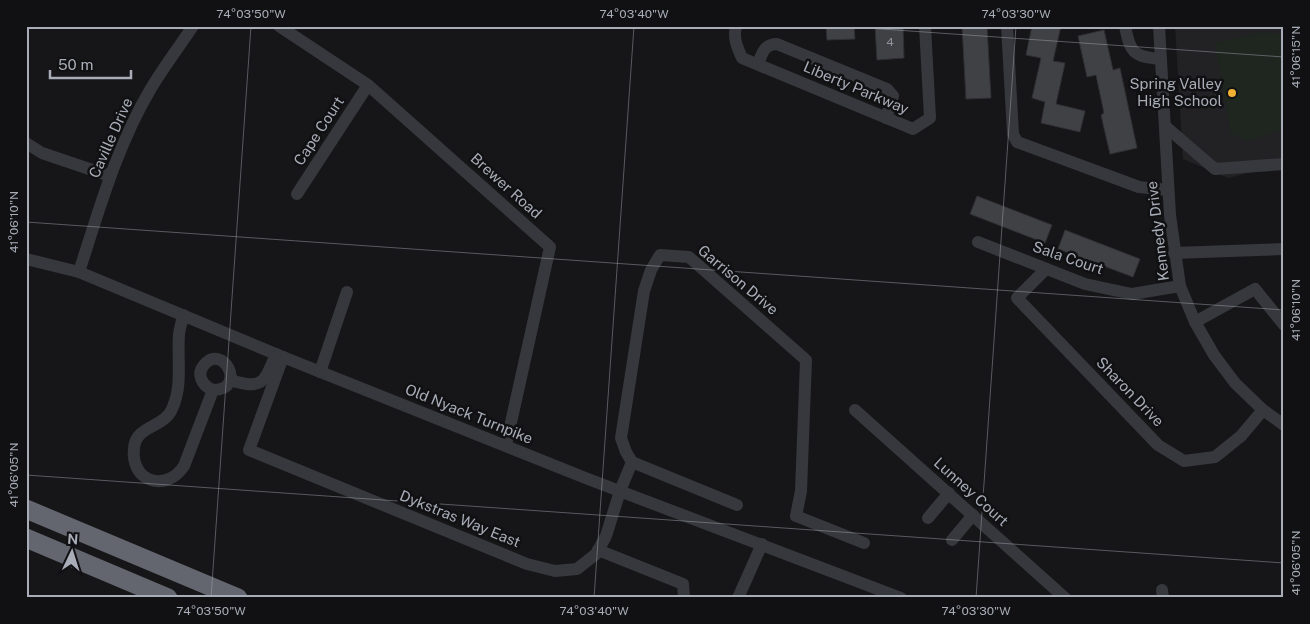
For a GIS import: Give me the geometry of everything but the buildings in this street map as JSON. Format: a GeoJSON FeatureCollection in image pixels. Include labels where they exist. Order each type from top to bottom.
{"type":"FeatureCollection","features":[{"type":"Feature","properties":{"kind":"highway"},"geometry":{"type":"LineString","coordinates":[[26,509],[238,598]]}},
{"type":"Feature","properties":{"kind":"highway"},"geometry":{"type":"LineString","coordinates":[[26,538],[168,598]]}},
{"type":"Feature","properties":{"kind":"street","name":"Caville Drive"},"geometry":{"type":"LineString","coordinates":[[79,272],[110,176],[128,134],[150,90],[193,26]]}},
{"type":"Feature","properties":{"kind":"street","name":"Brewer Road"},"geometry":{"type":"LineString","coordinates":[[279,26],[368,85],[550,247],[506,445]]}},
{"type":"Feature","properties":{"kind":"street","name":"Liberty Parkway"},"geometry":{"type":"LineString","coordinates":[[736,26],[734,34],[742,58],[913,129],[930,118],[925,26]]}},
{"type":"Feature","properties":{"kind":"street"},"geometry":{"type":"LineString","coordinates":[[1007,26],[1013,134],[1017,142],[1138,187],[1168,190]]}},
{"type":"Feature","properties":{"kind":"street"},"geometry":{"type":"LineString","coordinates":[[1125,26],[1128,42],[1137,54],[1146,58],[1161,59]]}},
{"type":"Feature","properties":{"kind":"street","name":"Kennedy Drive"},"geometry":{"type":"LineString","coordinates":[[1159,26],[1168,190],[1174,253],[1180,286],[1195,322],[1214,355],[1235,383],[1263,410],[1284,425]]}},
{"type":"Feature","properties":{"kind":"street"},"geometry":{"type":"LineString","coordinates":[[758,64],[764,49],[772,44],[777,44],[887,89],[893,96],[886,118]]}},
{"type":"Feature","properties":{"kind":"street","name":"Cape Court"},"geometry":{"type":"LineString","coordinates":[[298,194],[368,85]]}},
{"type":"Feature","properties":{"kind":"street"},"geometry":{"type":"LineString","coordinates":[[1165,126],[1215,169],[1284,164]]}},
{"type":"Feature","properties":{"kind":"street"},"geometry":{"type":"LineString","coordinates":[[26,143],[42,153],[110,176]]}},
{"type":"Feature","properties":{"kind":"street","name":"Sala Court"},"geometry":{"type":"LineString","coordinates":[[978,242],[1085,284],[1132,294],[1180,286]]}},
{"type":"Feature","properties":{"kind":"street"},"geometry":{"type":"LineString","coordinates":[[1174,253],[1284,249]]}},
{"type":"Feature","properties":{"kind":"street","name":"Garrison Drive"},"geometry":{"type":"LineString","coordinates":[[632,462],[621,438],[644,291],[651,270],[660,255],[689,257],[806,360],[801,492],[796,516],[864,543]]}},
{"type":"Feature","properties":{"kind":"street","name":"Old Nyack Turnpike"},"geometry":{"type":"LineString","coordinates":[[26,259],[79,272],[279,356],[620,491],[901,598]]}},
{"type":"Feature","properties":{"kind":"street","name":"Sharon Drive"},"geometry":{"type":"LineString","coordinates":[[1046,269],[1017,298],[1158,445],[1184,461],[1215,456],[1241,436],[1263,410]]}},
{"type":"Feature","properties":{"kind":"street"},"geometry":{"type":"LineString","coordinates":[[1195,322],[1255,289],[1284,325]]}},
{"type":"Feature","properties":{"kind":"street"},"geometry":{"type":"LineString","coordinates":[[320,372],[347,292]]}},
{"type":"Feature","properties":{"kind":"street"},"geometry":{"type":"LineString","coordinates":[[183,315],[179,334],[178,392],[172,410],[166,420],[144,430],[134,446],[136,468],[144,478],[156,482],[169,480],[178,474],[184,466],[212,390]]}},
{"type":"Feature","properties":{"kind":"street"},"geometry":{"type":"LineString","coordinates":[[230,380],[253,385],[262,382],[279,356]]}},
{"type":"Feature","properties":{"kind":"street","name":"Dykstras Way East"},"geometry":{"type":"LineString","coordinates":[[279,356],[248,450],[527,564],[555,571],[577,569],[596,554],[606,536],[620,491]]}},
{"type":"Feature","properties":{"kind":"street"},"geometry":{"type":"LineString","coordinates":[[210,360],[220,360],[228,366],[231,375],[230,380],[223,388],[212,390],[204,385],[200,376],[202,367],[210,360]]}},
{"type":"Feature","properties":{"kind":"street","name":"Lunney Court"},"geometry":{"type":"LineString","coordinates":[[855,410],[1064,597]]}},
{"type":"Feature","properties":{"kind":"street"},"geometry":{"type":"LineString","coordinates":[[620,491],[632,462],[737,505]]}},
{"type":"Feature","properties":{"kind":"street"},"geometry":{"type":"LineString","coordinates":[[928,518],[949,494]]}},
{"type":"Feature","properties":{"kind":"street"},"geometry":{"type":"LineString","coordinates":[[952,540],[973,515]]}},
{"type":"Feature","properties":{"kind":"street"},"geometry":{"type":"LineString","coordinates":[[740,597],[762,544]]}},
{"type":"Feature","properties":{"kind":"street"},"geometry":{"type":"LineString","coordinates":[[598,550],[683,584],[684,598]]}},
{"type":"Feature","properties":{"kind":"shaded area","name":"Spring Valley High School"},"geometry":{"type":"Polygon","coordinates":[[[1175,26],[1284,26],[1284,164],[1228,178],[1183,159],[1175,26]]]}},
{"type":"Feature","properties":{"kind":"shaded area"},"geometry":{"type":"Polygon","coordinates":[[[1263,32],[1284,35],[1284,129],[1247,141],[1231,133],[1215,43],[1263,32]]]}},
{"type":"Feature","properties":{"kind":"place","name":"Spring Valley High School"},"geometry":{"type":"Point","coordinates":[1232,93]}}]}
